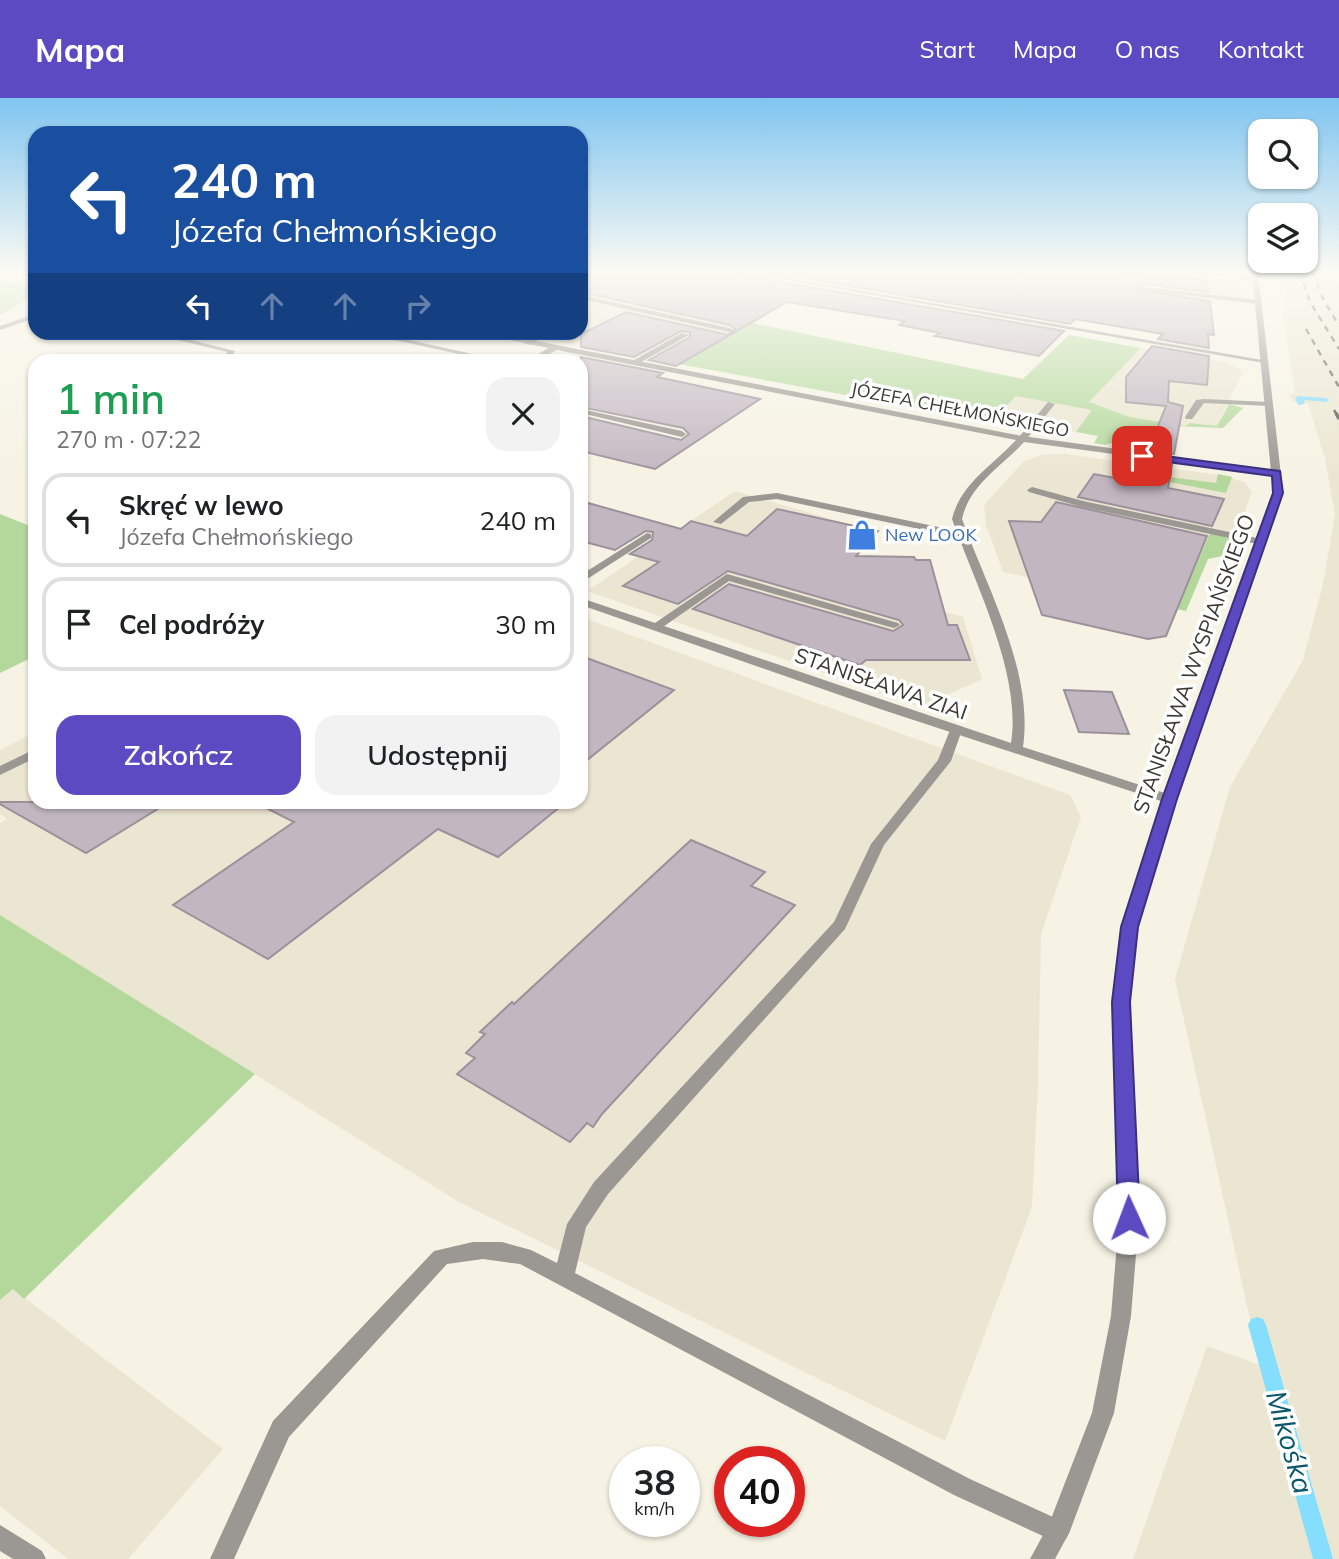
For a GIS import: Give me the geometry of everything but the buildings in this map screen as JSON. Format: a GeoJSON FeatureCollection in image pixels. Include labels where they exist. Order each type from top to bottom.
{"type":"FeatureCollection","features":[{"type":"Feature","properties":{"kind":"street"},"geometry":{"type":"LineString","coordinates":[[184,340],[231,351],[230,354]]}},
{"type":"Feature","properties":{"kind":"street"},"geometry":{"type":"LineString","coordinates":[[400,340],[466,354]]}},
{"type":"Feature","properties":{"kind":"street","name":"JÓZEFA CHEŁMOŃSKIEGO"},"geometry":{"type":"LineString","coordinates":[[518,340],[586,354]]}},
{"type":"Feature","properties":{"kind":"street"},"geometry":{"type":"LineString","coordinates":[[527,342],[531,340]]}},
{"type":"Feature","properties":{"kind":"street"},"geometry":{"type":"LineString","coordinates":[[633,363],[675,340]]}},
{"type":"Feature","properties":{"kind":"street"},"geometry":{"type":"LineString","coordinates":[[1138,340],[1265,362]]}},
{"type":"Feature","properties":{"kind":"street","name":"STANISŁAWA WYSPIAŃSKIEGO"},"geometry":{"type":"LineString","coordinates":[[1042,1559],[1058,1531],[1103,1413],[1121,1316],[1129,1218],[1121,1002],[1129,927],[1169,799],[1278,493],[1263,340]]}},
{"type":"Feature","properties":{"kind":"street"},"geometry":{"type":"LineString","coordinates":[[544,354],[555,348]]}},
{"type":"Feature","properties":{"kind":"street","name":"JÓZEFA CHEŁMOŃSKIEGO"},"geometry":{"type":"LineString","coordinates":[[588,354],[1022,439],[1277,473]]}},
{"type":"Feature","properties":{"kind":"street"},"geometry":{"type":"LineString","coordinates":[[1189,417],[1199,402],[1204,401],[1269,404]]}},
{"type":"Feature","properties":{"kind":"street"},"geometry":{"type":"LineString","coordinates":[[1016,750],[1021,736],[1017,693],[962,535],[957,519],[958,505],[967,491],[1022,439],[1051,404]]}},
{"type":"Feature","properties":{"kind":"street"},"geometry":{"type":"LineString","coordinates":[[588,413],[682,434]]}},
{"type":"Feature","properties":{"kind":"street"},"geometry":{"type":"LineString","coordinates":[[1032,490],[1082,504],[1262,542]]}},
{"type":"Feature","properties":{"kind":"street"},"geometry":{"type":"LineString","coordinates":[[718,522],[746,499],[777,496],[962,535]]}},
{"type":"Feature","properties":{"kind":"street"},"geometry":{"type":"LineString","coordinates":[[588,575],[647,536]]}},
{"type":"Feature","properties":{"kind":"street"},"geometry":{"type":"LineString","coordinates":[[656,627],[727,577],[894,625]]}},
{"type":"Feature","properties":{"kind":"street","name":"STANISŁAWA ZIAI"},"geometry":{"type":"LineString","coordinates":[[588,603],[956,730],[1169,799]]}},
{"type":"Feature","properties":{"kind":"street"},"geometry":{"type":"LineString","coordinates":[[564,1276],[577,1224],[601,1188],[840,925],[878,844],[944,761],[956,730]]}},
{"type":"Feature","properties":{"kind":"street"},"geometry":{"type":"LineString","coordinates":[[0,771],[28,757]]}},
{"type":"Feature","properties":{"kind":"street"},"geometry":{"type":"LineString","coordinates":[[222,1559],[281,1429],[442,1257],[470,1250],[496,1249],[524,1256],[564,1276],[962,1487],[1058,1531]]}},
{"type":"Feature","properties":{"kind":"street"},"geometry":{"type":"LineString","coordinates":[[0,1537],[34,1559]]}},
{"type":"Feature","properties":{"kind":"shaded area"},"geometry":{"type":"Polygon","coordinates":[[[549,340],[721,340],[679,364],[549,340]]]}},
{"type":"Feature","properties":{"kind":"shaded area"},"geometry":{"type":"Polygon","coordinates":[[[1287,340],[1339,340],[1339,1559],[1133,1559],[1207,1346],[1260,1365],[1175,979],[1230,787],[1303,660],[1323,584],[1335,514],[1325,458],[1308,404],[1292,402],[1290,394],[1295,393],[1287,340]]]}},
{"type":"Feature","properties":{"kind":"shaded area"},"geometry":{"type":"Polygon","coordinates":[[[1141,348],[1226,362],[1243,371],[1217,426],[1190,423],[1185,426],[1130,417],[1089,402],[1141,348]]]}},
{"type":"Feature","properties":{"kind":"shaded area"},"geometry":{"type":"Polygon","coordinates":[[[1016,395],[1093,410],[1076,432],[991,422],[1016,395]]]}},
{"type":"Feature","properties":{"kind":"shaded area"},"geometry":{"type":"Polygon","coordinates":[[[1065,454],[1220,475],[1244,482],[1252,492],[1235,539],[1209,534],[1177,609],[1003,572],[986,525],[984,505],[1024,461],[1041,455],[1065,454]]]}},
{"type":"Feature","properties":{"kind":"shaded area"},"geometry":{"type":"Polygon","coordinates":[[[735,491],[858,527],[814,574],[963,617],[982,679],[921,707],[588,590],[735,491]]]}},
{"type":"Feature","properties":{"kind":"shaded area"},"geometry":{"type":"Polygon","coordinates":[[[588,620],[1070,795],[1081,817],[1041,934],[1032,1207],[945,1441],[459,1202],[0,915],[0,823],[7,819],[0,814],[0,750],[28,736],[28,809],[588,809],[588,620]]]}},
{"type":"Feature","properties":{"kind":"shaded area"},"geometry":{"type":"Polygon","coordinates":[[[13,1289],[223,1449],[128,1559],[68,1559],[0,1506],[0,1300],[13,1289]]]}},
{"type":"Feature","properties":{"kind":"green space"},"geometry":{"type":"Polygon","coordinates":[[[721,340],[835,340],[1023,379],[1064,340],[1098,340],[1141,348],[1089,402],[1130,417],[1185,426],[1190,423],[1217,426],[1229,404],[1243,408],[1223,428],[1173,426],[1105,445],[1094,443],[1098,436],[1076,432],[1092,410],[1016,396],[991,422],[679,364],[721,340]]]}},
{"type":"Feature","properties":{"kind":"green space"},"geometry":{"type":"Polygon","coordinates":[[[1218,474],[1232,477],[1226,493],[1143,477],[1154,475],[1216,483],[1218,474]]]}},
{"type":"Feature","properties":{"kind":"green space"},"geometry":{"type":"Polygon","coordinates":[[[0,514],[28,525],[28,659],[0,673],[0,514]]]}},
{"type":"Feature","properties":{"kind":"green space"},"geometry":{"type":"Polygon","coordinates":[[[1210,533],[1238,541],[1232,554],[1208,559],[1186,611],[1177,609],[1210,533]]]}},
{"type":"Feature","properties":{"kind":"green space"},"geometry":{"type":"Polygon","coordinates":[[[0,915],[255,1074],[24,1299],[13,1289],[0,1300],[0,915]]]}},
{"type":"Feature","properties":{"kind":"waterway","name":"Mikośka"},"geometry":{"type":"LineString","coordinates":[[1301,403],[1299,398],[1326,400]]}},
{"type":"Feature","properties":{"kind":"waterway","name":"Mikośka"},"geometry":{"type":"LineString","coordinates":[[1257,1325],[1323,1559]]}},
{"type":"Feature","properties":{"kind":"railway"},"geometry":{"type":"LineString","coordinates":[[1312,340],[1339,387]]}},
{"type":"Feature","properties":{"kind":"railway"},"geometry":{"type":"LineString","coordinates":[[1334,340],[1339,349]]}},
{"type":"Feature","properties":{"kind":"railway"},"geometry":{"type":"LineString","coordinates":[[1334,410],[1337,415]]}},
{"type":"Feature","properties":{"kind":"railway"},"geometry":{"type":"LineString","coordinates":[[1337,415],[1339,419]]}},
{"type":"Feature","properties":{"kind":"place","name":"New LOOK"},"geometry":{"type":"Point","coordinates":[862,535]}},
{"type":"Feature","properties":{"kind":"route"},"geometry":{"type":"LineString","coordinates":[[1129,1218],[1121,1002],[1129,927],[1169,799],[1278,493],[1277,473],[1142,456]]}}]}
